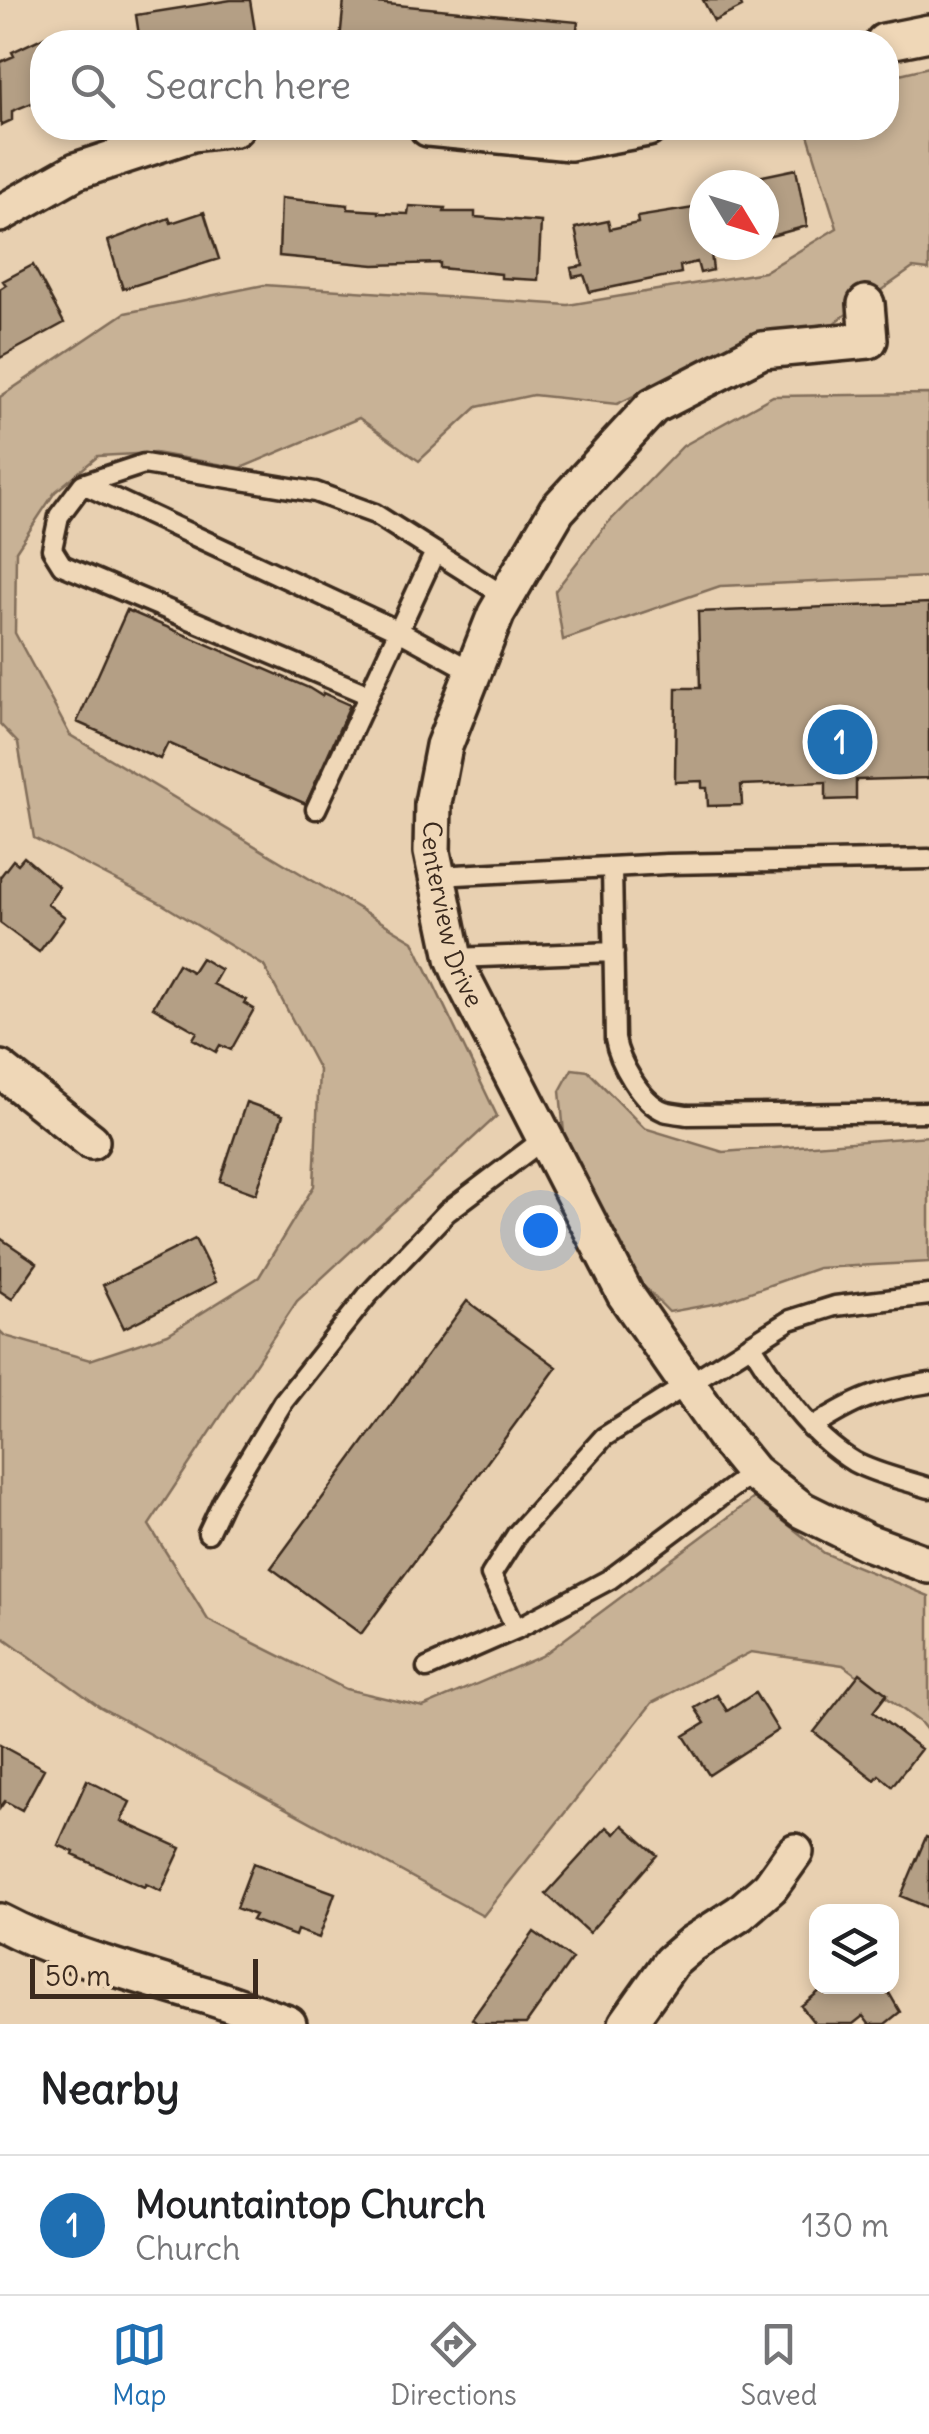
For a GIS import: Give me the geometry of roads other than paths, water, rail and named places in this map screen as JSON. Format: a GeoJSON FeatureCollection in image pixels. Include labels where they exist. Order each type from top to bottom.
{"type":"FeatureCollection","features":[{"type":"Feature","properties":{"kind":"street"},"geometry":{"type":"LineString","coordinates":[[899,39],[929,33]]}},
{"type":"Feature","properties":{"kind":"street"},"geometry":{"type":"LineString","coordinates":[[0,214],[76,171],[168,140]]}},
{"type":"Feature","properties":{"kind":"street"},"geometry":{"type":"LineString","coordinates":[[550,140],[581,140]]}},
{"type":"Feature","properties":{"kind":"street","name":"Centerview Drive"},"geometry":{"type":"LineString","coordinates":[[866,304],[869,340],[762,350],[653,406],[557,510],[506,597],[472,670],[444,746],[433,803],[432,852],[454,958],[625,1294],[686,1385],[754,1472],[802,1510],[867,1542],[929,1566]]}},
{"type":"Feature","properties":{"kind":"street"},"geometry":{"type":"LineString","coordinates":[[0,1069],[92,1141]]}},
{"type":"Feature","properties":{"kind":"street"},"geometry":{"type":"LineString","coordinates":[[627,2024],[671,1962],[770,1887],[795,1852]]}},
{"type":"Feature","properties":{"kind":"street"},"geometry":{"type":"LineString","coordinates":[[0,1922],[34,1940],[107,1967],[288,2024]]}},
{"type":"Feature","properties":{"kind":"lane"},"geometry":{"type":"LineString","coordinates":[[369,695],[62,565],[52,549],[58,516],[83,484],[144,464],[315,492],[375,514],[506,597]]}},
{"type":"Feature","properties":{"kind":"lane"},"geometry":{"type":"LineString","coordinates":[[83,484],[399,631],[472,670]]}},
{"type":"Feature","properties":{"kind":"lane"},"geometry":{"type":"LineString","coordinates":[[316,808],[435,552]]}},
{"type":"Feature","properties":{"kind":"lane"},"geometry":{"type":"LineString","coordinates":[[437,876],[612,867],[929,860]]}},
{"type":"Feature","properties":{"kind":"lane"},"geometry":{"type":"LineString","coordinates":[[612,867],[617,1052],[649,1101],[663,1110],[688,1115],[929,1112]]}},
{"type":"Feature","properties":{"kind":"lane"},"geometry":{"type":"LineString","coordinates":[[454,958],[614,952]]}},
{"type":"Feature","properties":{"kind":"lane"},"geometry":{"type":"LineString","coordinates":[[208,1534],[223,1501],[282,1402],[367,1296],[447,1212],[545,1138]]}},
{"type":"Feature","properties":{"kind":"lane"},"geometry":{"type":"LineString","coordinates":[[516,1629],[491,1575],[517,1534],[604,1437],[790,1320],[835,1306],[929,1295]]}},
{"type":"Feature","properties":{"kind":"lane"},"geometry":{"type":"LineString","coordinates":[[751,1344],[782,1394],[811,1428],[856,1463],[929,1488]]}},
{"type":"Feature","properties":{"kind":"lane"},"geometry":{"type":"LineString","coordinates":[[811,1428],[851,1402],[891,1389],[929,1383]]}},
{"type":"Feature","properties":{"kind":"lane"},"geometry":{"type":"LineString","coordinates":[[427,1668],[516,1629],[610,1579],[754,1472]]}},
{"type":"Feature","properties":{"kind":"place","name":"Mountaintop Church"},"geometry":{"type":"Point","coordinates":[840,742]}}]}
